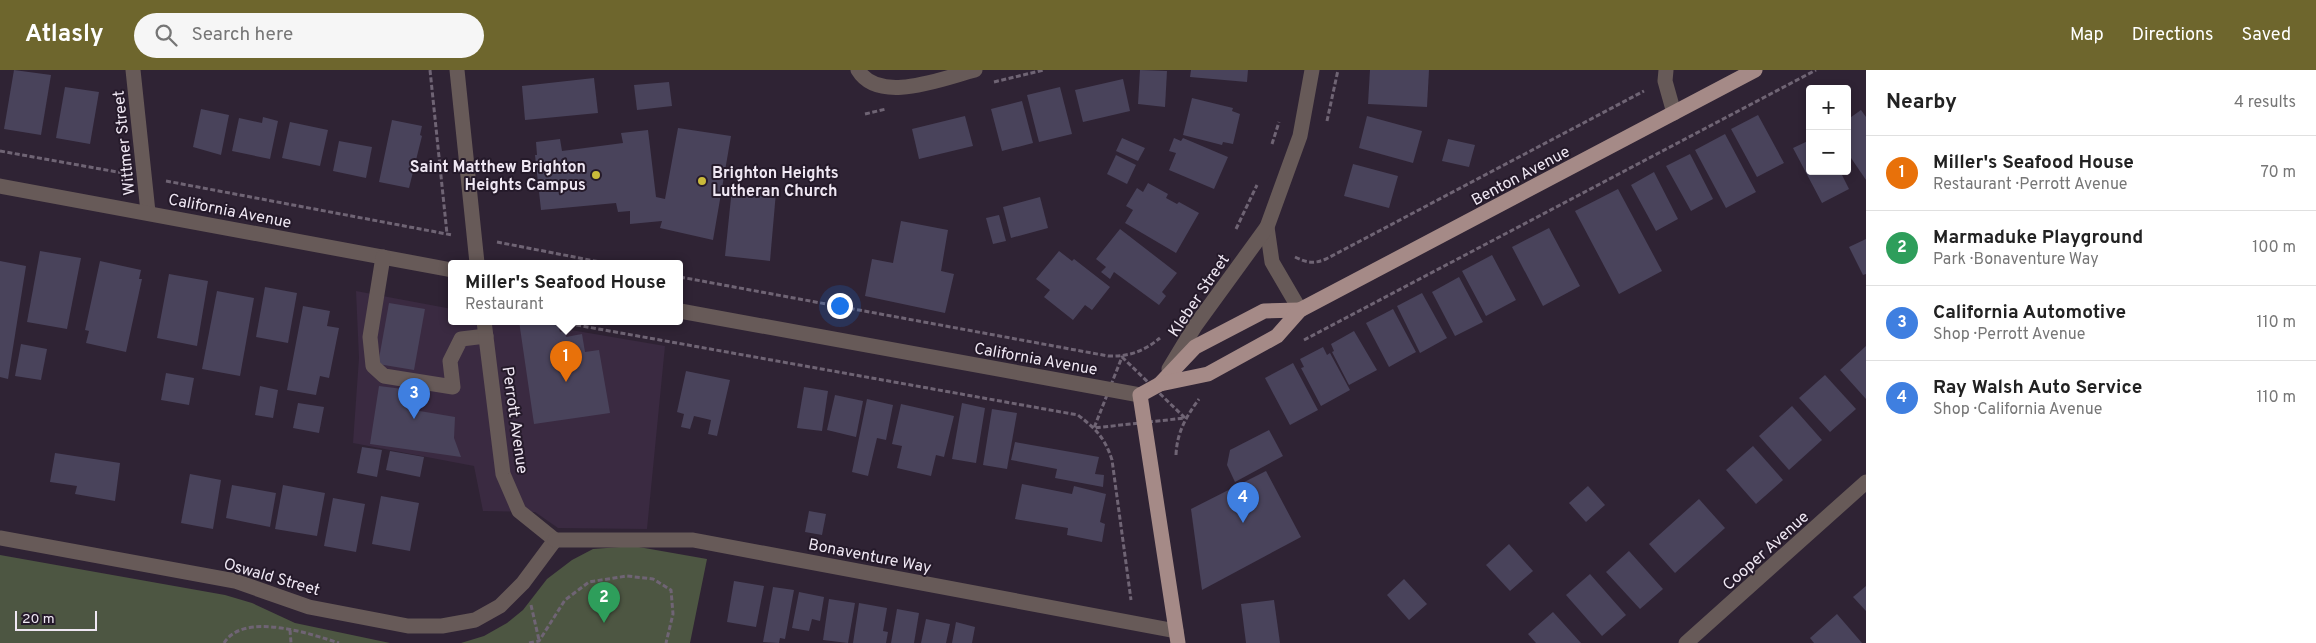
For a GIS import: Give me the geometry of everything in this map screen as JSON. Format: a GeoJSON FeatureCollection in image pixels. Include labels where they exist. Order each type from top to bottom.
{"type":"FeatureCollection","features":[{"type":"Feature","properties":{"kind":"main road","name":"Benton Avenue"},"geometry":{"type":"LineString","coordinates":[[1140,395],[1160,384],[1208,374],[1277,336],[1300,310],[1755,70]]}},
{"type":"Feature","properties":{"kind":"main road","name":"Benton Avenue"},"geometry":{"type":"LineString","coordinates":[[1160,384],[1195,347],[1264,311],[1300,310]]}},
{"type":"Feature","properties":{"kind":"main road"},"geometry":{"type":"LineString","coordinates":[[1140,395],[1177,637]]}},
{"type":"Feature","properties":{"kind":"street","name":"Wittmer Street"},"geometry":{"type":"LineString","coordinates":[[133,70],[148,212]]}},
{"type":"Feature","properties":{"kind":"street"},"geometry":{"type":"LineString","coordinates":[[457,70],[477,260]]}},
{"type":"Feature","properties":{"kind":"street"},"geometry":{"type":"LineString","coordinates":[[858,70],[865,79],[874,85],[897,89],[975,70]]}},
{"type":"Feature","properties":{"kind":"street","name":"Kleber Street"},"geometry":{"type":"LineString","coordinates":[[1160,384],[1195,326],[1267,227],[1300,136],[1312,70]]}},
{"type":"Feature","properties":{"kind":"street"},"geometry":{"type":"LineString","coordinates":[[1666,70],[1665,81],[1674,113]]}},
{"type":"Feature","properties":{"kind":"street","name":"California Avenue"},"geometry":{"type":"LineString","coordinates":[[0,186],[448,269]]}},
{"type":"Feature","properties":{"kind":"street","name":"Kleber Street"},"geometry":{"type":"LineString","coordinates":[[1267,227],[1272,262],[1300,310]]}},
{"type":"Feature","properties":{"kind":"street"},"geometry":{"type":"LineString","coordinates":[[383,257],[370,337],[373,366],[384,376],[453,387],[450,361],[461,338],[485,328]]}},
{"type":"Feature","properties":{"kind":"street","name":"California Avenue"},"geometry":{"type":"LineString","coordinates":[[683,312],[1140,395]]}},
{"type":"Feature","properties":{"kind":"street","name":"Perrott Avenue"},"geometry":{"type":"LineString","coordinates":[[485,328],[503,474],[518,511],[555,540]]}},
{"type":"Feature","properties":{"kind":"street","name":"Cooper Avenue"},"geometry":{"type":"LineString","coordinates":[[1686,643],[1866,482]]}},
{"type":"Feature","properties":{"kind":"street","name":"Oswald Street"},"geometry":{"type":"LineString","coordinates":[[0,538],[235,581],[309,607],[408,626],[442,626],[475,620],[500,606],[523,583],[555,540]]}},
{"type":"Feature","properties":{"kind":"street","name":"Bonaventure Way"},"geometry":{"type":"LineString","coordinates":[[555,540],[693,540],[1134,623],[1177,637]]}},
{"type":"Feature","properties":{"kind":"path"},"geometry":{"type":"LineString","coordinates":[[430,70],[447,234]]}},
{"type":"Feature","properties":{"kind":"path"},"geometry":{"type":"LineString","coordinates":[[1299,342],[1816,70]]}},
{"type":"Feature","properties":{"kind":"path"},"geometry":{"type":"LineString","coordinates":[[1291,251],[1305,262],[1316,263],[1326,259],[1644,92],[1645,84]]}},
{"type":"Feature","properties":{"kind":"path"},"geometry":{"type":"LineString","coordinates":[[1270,148],[1281,115]]}},
{"type":"Feature","properties":{"kind":"path"},"geometry":{"type":"LineString","coordinates":[[0,151],[589,260]]}},
{"type":"Feature","properties":{"kind":"path"},"geometry":{"type":"LineString","coordinates":[[1234,235],[1258,182]]}},
{"type":"Feature","properties":{"kind":"path"},"geometry":{"type":"LineString","coordinates":[[496,234],[497,243]]}},
{"type":"Feature","properties":{"kind":"path"},"geometry":{"type":"LineString","coordinates":[[683,278],[1108,356],[1122,357],[1147,349],[1162,338]]}},
{"type":"Feature","properties":{"kind":"path"},"geometry":{"type":"LineString","coordinates":[[576,325],[1078,415],[1094,428],[1107,444],[1112,460],[1134,623]]}},
{"type":"Feature","properties":{"kind":"path"},"geometry":{"type":"LineString","coordinates":[[1176,455],[1177,437],[1185,418],[1200,396]]}},
{"type":"Feature","properties":{"kind":"path"},"geometry":{"type":"LineString","coordinates":[[539,642],[565,600],[589,582],[627,576],[653,579],[671,590],[673,614],[666,643]]}},
{"type":"Feature","properties":{"kind":"path"},"geometry":{"type":"LineString","coordinates":[[529,597],[539,642]]}},
{"type":"Feature","properties":{"kind":"path"},"geometry":{"type":"LineString","coordinates":[[224,643],[230,636],[240,630],[262,627],[290,630],[339,643]]}},
{"type":"Feature","properties":{"kind":"path"},"geometry":{"type":"LineString","coordinates":[[290,630],[291,643]]}},
{"type":"Feature","properties":{"kind":"path"},"geometry":{"type":"LineString","coordinates":[[529,643],[539,642]]}},
{"type":"Feature","properties":{"kind":"shaded area"},"geometry":{"type":"Polygon","coordinates":[[[356,291],[448,308],[448,325],[542,325],[665,346],[647,529],[558,528],[535,512],[483,511],[474,466],[353,443],[359,358],[356,291]]]}},
{"type":"Feature","properties":{"kind":"green space"},"geometry":{"type":"Polygon","coordinates":[[[633,546],[707,559],[690,643],[461,643],[484,636],[507,623],[523,610],[547,579],[572,560],[593,549],[633,546]]]}},
{"type":"Feature","properties":{"kind":"green space"},"geometry":{"type":"Polygon","coordinates":[[[0,555],[225,595],[252,603],[295,623],[390,643],[0,643],[0,555]]]}},
{"type":"Feature","properties":{"kind":"building"},"geometry":{"type":"Polygon","coordinates":[[[14,70],[51,75],[41,135],[4,129],[14,70]]]}},
{"type":"Feature","properties":{"kind":"building"},"geometry":{"type":"Polygon","coordinates":[[[1140,70],[1167,71],[1165,107],[1138,104],[1140,70]]]}},
{"type":"Feature","properties":{"kind":"building"},"geometry":{"type":"Polygon","coordinates":[[[1191,70],[1248,70],[1247,82],[1190,77],[1191,70]]]}},
{"type":"Feature","properties":{"kind":"building"},"geometry":{"type":"Polygon","coordinates":[[[1370,70],[1429,70],[1427,107],[1368,104],[1370,70]]]}},
{"type":"Feature","properties":{"kind":"building"},"geometry":{"type":"Polygon","coordinates":[[[594,78],[598,113],[525,120],[522,86],[594,78]]]}},
{"type":"Feature","properties":{"kind":"building"},"geometry":{"type":"Polygon","coordinates":[[[1123,79],[1130,111],[1083,122],[1075,90],[1123,79]]]}},
{"type":"Feature","properties":{"kind":"building"},"geometry":{"type":"Polygon","coordinates":[[[669,82],[672,106],[637,110],[634,85],[669,82]]]}},
{"type":"Feature","properties":{"kind":"building"},"geometry":{"type":"Polygon","coordinates":[[[65,87],[99,92],[90,144],[56,138],[65,87]]]}},
{"type":"Feature","properties":{"kind":"building"},"geometry":{"type":"Polygon","coordinates":[[[1060,87],[1072,134],[1039,142],[1027,95],[1060,87]]]}},
{"type":"Feature","properties":{"kind":"building"},"geometry":{"type":"Polygon","coordinates":[[[1192,98],[1233,108],[1232,111],[1240,114],[1233,144],[1223,142],[1222,145],[1183,135],[1192,98]]]}},
{"type":"Feature","properties":{"kind":"building"},"geometry":{"type":"Polygon","coordinates":[[[1022,101],[1033,143],[1002,151],[991,109],[1022,101]]]}},
{"type":"Feature","properties":{"kind":"building"},"geometry":{"type":"Polygon","coordinates":[[[201,109],[229,115],[221,155],[193,147],[201,109]]]}},
{"type":"Feature","properties":{"kind":"building"},"geometry":{"type":"Polygon","coordinates":[[[1861,110],[1866,117],[1866,180],[1851,158],[1851,117],[1861,110]]]}},
{"type":"Feature","properties":{"kind":"building"},"geometry":{"type":"Polygon","coordinates":[[[1758,115],[1784,163],[1757,177],[1731,129],[1758,115]]]}},
{"type":"Feature","properties":{"kind":"building"},"geometry":{"type":"Polygon","coordinates":[[[965,116],[973,146],[919,159],[912,129],[965,116]]]}},
{"type":"Feature","properties":{"kind":"building"},"geometry":{"type":"Polygon","coordinates":[[[1367,116],[1422,131],[1413,163],[1359,148],[1367,116]]]}},
{"type":"Feature","properties":{"kind":"building"},"geometry":{"type":"Polygon","coordinates":[[[263,117],[278,121],[270,159],[232,151],[239,118],[262,123],[263,117]]]}},
{"type":"Feature","properties":{"kind":"building"},"geometry":{"type":"Polygon","coordinates":[[[392,120],[422,126],[420,135],[422,136],[409,188],[379,182],[392,120]]]}},
{"type":"Feature","properties":{"kind":"building"},"geometry":{"type":"Polygon","coordinates":[[[290,122],[328,130],[320,166],[282,158],[290,122]]]}},
{"type":"Feature","properties":{"kind":"building"},"geometry":{"type":"Polygon","coordinates":[[[678,128],[731,136],[713,240],[660,228],[662,221],[630,224],[630,211],[618,212],[616,203],[541,210],[535,155],[537,155],[536,142],[560,139],[562,151],[623,143],[621,133],[648,130],[656,197],[665,199],[678,128]]]}},
{"type":"Feature","properties":{"kind":"building"},"geometry":{"type":"Polygon","coordinates":[[[1725,134],[1756,192],[1726,208],[1695,150],[1725,134]]]}},
{"type":"Feature","properties":{"kind":"building"},"geometry":{"type":"Polygon","coordinates":[[[1122,138],[1145,148],[1138,161],[1116,151],[1122,138]]]}},
{"type":"Feature","properties":{"kind":"building"},"geometry":{"type":"Polygon","coordinates":[[[1174,138],[1181,141],[1183,138],[1228,157],[1214,189],[1169,170],[1176,153],[1169,151],[1174,138]]]}},
{"type":"Feature","properties":{"kind":"building"},"geometry":{"type":"Polygon","coordinates":[[[1448,139],[1475,145],[1469,167],[1442,161],[1448,139]]]}},
{"type":"Feature","properties":{"kind":"building"},"geometry":{"type":"Polygon","coordinates":[[[339,141],[372,147],[366,178],[333,171],[339,141]]]}},
{"type":"Feature","properties":{"kind":"building"},"geometry":{"type":"Polygon","coordinates":[[[1806,142],[1806,173],[1793,148],[1806,142]]]}},
{"type":"Feature","properties":{"kind":"building"},"geometry":{"type":"Polygon","coordinates":[[[1690,154],[1713,199],[1691,211],[1666,166],[1690,154]]]}},
{"type":"Feature","properties":{"kind":"building"},"geometry":{"type":"Polygon","coordinates":[[[1116,155],[1136,165],[1127,184],[1107,174],[1116,155]]]}},
{"type":"Feature","properties":{"kind":"building"},"geometry":{"type":"Polygon","coordinates":[[[1353,164],[1398,176],[1389,208],[1344,196],[1353,164]]]}},
{"type":"Feature","properties":{"kind":"building"},"geometry":{"type":"Polygon","coordinates":[[[1654,172],[1678,219],[1656,231],[1631,185],[1654,172]]]}},
{"type":"Feature","properties":{"kind":"building"},"geometry":{"type":"Polygon","coordinates":[[[1807,175],[1842,175],[1849,189],[1822,203],[1807,175]]]}},
{"type":"Feature","properties":{"kind":"building"},"geometry":{"type":"Polygon","coordinates":[[[1148,183],[1168,194],[1166,198],[1177,204],[1179,202],[1199,213],[1176,253],[1125,223],[1133,210],[1126,206],[1137,188],[1143,192],[1148,183]]]}},
{"type":"Feature","properties":{"kind":"building"},"geometry":{"type":"Polygon","coordinates":[[[732,188],[776,192],[770,261],[725,256],[732,188]]]}},
{"type":"Feature","properties":{"kind":"building"},"geometry":{"type":"Polygon","coordinates":[[[1618,189],[1662,271],[1619,294],[1575,211],[1618,189]]]}},
{"type":"Feature","properties":{"kind":"building"},"geometry":{"type":"Polygon","coordinates":[[[1040,197],[1048,228],[1011,238],[1003,207],[1040,197]]]}},
{"type":"Feature","properties":{"kind":"building"},"geometry":{"type":"Polygon","coordinates":[[[999,215],[1006,241],[993,244],[986,218],[999,215]]]}},
{"type":"Feature","properties":{"kind":"building"},"geometry":{"type":"Polygon","coordinates":[[[901,221],[948,230],[941,271],[954,274],[945,313],[865,296],[872,259],[893,263],[901,221]]]}},
{"type":"Feature","properties":{"kind":"building"},"geometry":{"type":"Polygon","coordinates":[[[1549,228],[1580,286],[1543,306],[1512,247],[1549,228]]]}},
{"type":"Feature","properties":{"kind":"building"},"geometry":{"type":"Polygon","coordinates":[[[1120,229],[1177,273],[1162,292],[1166,296],[1159,305],[1114,272],[1110,279],[1101,272],[1106,267],[1096,259],[1120,229]]]}},
{"type":"Feature","properties":{"kind":"building"},"geometry":{"type":"Polygon","coordinates":[[[1866,239],[1866,274],[1863,275],[1849,247],[1866,239]]]}},
{"type":"Feature","properties":{"kind":"building"},"geometry":{"type":"Polygon","coordinates":[[[40,251],[81,258],[67,329],[27,322],[40,251]]]}},
{"type":"Feature","properties":{"kind":"building"},"geometry":{"type":"Polygon","coordinates":[[[1059,251],[1072,261],[1074,259],[1110,287],[1092,310],[1085,305],[1073,320],[1044,297],[1050,290],[1036,279],[1059,251]]]}},
{"type":"Feature","properties":{"kind":"building"},"geometry":{"type":"Polygon","coordinates":[[[1492,255],[1516,300],[1486,316],[1462,271],[1492,255]]]}},
{"type":"Feature","properties":{"kind":"building"},"geometry":{"type":"Polygon","coordinates":[[[0,261],[26,266],[8,379],[0,377],[0,261]]]}},
{"type":"Feature","properties":{"kind":"building"},"geometry":{"type":"Polygon","coordinates":[[[100,261],[141,270],[139,279],[142,279],[126,352],[86,343],[89,331],[85,330],[100,261]]]}},
{"type":"Feature","properties":{"kind":"building"},"geometry":{"type":"Polygon","coordinates":[[[169,274],[208,281],[197,346],[157,338],[169,274]]]}},
{"type":"Feature","properties":{"kind":"building"},"geometry":{"type":"Polygon","coordinates":[[[1459,277],[1483,322],[1455,336],[1432,292],[1459,277]]]}},
{"type":"Feature","properties":{"kind":"building"},"geometry":{"type":"Polygon","coordinates":[[[265,287],[297,293],[288,343],[256,337],[265,287]]]}},
{"type":"Feature","properties":{"kind":"building"},"geometry":{"type":"Polygon","coordinates":[[[217,291],[254,298],[240,376],[202,369],[217,291]]]}},
{"type":"Feature","properties":{"kind":"building"},"geometry":{"type":"Polygon","coordinates":[[[1422,293],[1447,338],[1420,353],[1397,306],[1422,293]]]}},
{"type":"Feature","properties":{"kind":"building"},"geometry":{"type":"Polygon","coordinates":[[[389,303],[425,309],[414,370],[378,364],[389,303]]]}},
{"type":"Feature","properties":{"kind":"building"},"geometry":{"type":"Polygon","coordinates":[[[303,306],[330,311],[327,326],[339,328],[329,378],[320,376],[316,395],[287,390],[303,306]]]}},
{"type":"Feature","properties":{"kind":"building"},"geometry":{"type":"Polygon","coordinates":[[[1393,309],[1416,352],[1389,367],[1366,323],[1393,309]]]}},
{"type":"Feature","properties":{"kind":"building"},"geometry":{"type":"Polygon","coordinates":[[[520,325],[558,325],[560,332],[565,331],[566,337],[582,334],[585,352],[599,350],[610,413],[534,424],[520,325]]]}},
{"type":"Feature","properties":{"kind":"building"},"geometry":{"type":"Polygon","coordinates":[[[1354,331],[1377,370],[1349,385],[1332,352],[1334,351],[1331,344],[1354,331]]]}},
{"type":"Feature","properties":{"kind":"building"},"geometry":{"type":"Polygon","coordinates":[[[21,344],[47,349],[41,380],[15,376],[21,344]]]}},
{"type":"Feature","properties":{"kind":"building"},"geometry":{"type":"Polygon","coordinates":[[[1866,346],[1866,399],[1840,370],[1866,346]]]}},
{"type":"Feature","properties":{"kind":"building"},"geometry":{"type":"Polygon","coordinates":[[[1323,347],[1327,355],[1330,353],[1350,390],[1321,406],[1301,368],[1304,367],[1300,359],[1323,347]]]}},
{"type":"Feature","properties":{"kind":"building"},"geometry":{"type":"Polygon","coordinates":[[[1293,363],[1318,410],[1290,425],[1265,378],[1293,363]]]}},
{"type":"Feature","properties":{"kind":"building"},"geometry":{"type":"Polygon","coordinates":[[[686,371],[730,380],[717,436],[708,434],[711,420],[694,416],[690,429],[681,427],[684,414],[677,412],[686,371]]]}},
{"type":"Feature","properties":{"kind":"building"},"geometry":{"type":"Polygon","coordinates":[[[166,373],[194,378],[189,405],[161,400],[166,373]]]}},
{"type":"Feature","properties":{"kind":"building"},"geometry":{"type":"Polygon","coordinates":[[[1825,375],[1856,409],[1830,432],[1799,398],[1825,375]]]}},
{"type":"Feature","properties":{"kind":"building"},"geometry":{"type":"Polygon","coordinates":[[[260,386],[278,390],[273,418],[255,415],[260,386]]]}},
{"type":"Feature","properties":{"kind":"building"},"geometry":{"type":"Polygon","coordinates":[[[379,386],[411,390],[408,409],[455,417],[454,438],[461,457],[370,444],[379,386]]]}},
{"type":"Feature","properties":{"kind":"building"},"geometry":{"type":"Polygon","coordinates":[[[804,387],[828,391],[822,431],[797,428],[804,387]]]}},
{"type":"Feature","properties":{"kind":"building"},"geometry":{"type":"Polygon","coordinates":[[[835,395],[863,401],[856,437],[827,430],[835,395]]]}},
{"type":"Feature","properties":{"kind":"building"},"geometry":{"type":"Polygon","coordinates":[[[867,399],[893,405],[886,440],[877,438],[868,476],[852,472],[867,399]]]}},
{"type":"Feature","properties":{"kind":"building"},"geometry":{"type":"Polygon","coordinates":[[[298,403],[324,407],[319,433],[293,428],[298,403]]]}},
{"type":"Feature","properties":{"kind":"building"},"geometry":{"type":"Polygon","coordinates":[[[962,403],[985,408],[976,463],[952,459],[962,403]]]}},
{"type":"Feature","properties":{"kind":"building"},"geometry":{"type":"Polygon","coordinates":[[[901,404],[954,416],[944,457],[936,455],[931,476],[897,468],[902,446],[892,444],[901,404]]]}},
{"type":"Feature","properties":{"kind":"building"},"geometry":{"type":"Polygon","coordinates":[[[1792,406],[1822,440],[1789,470],[1759,436],[1792,406]]]}},
{"type":"Feature","properties":{"kind":"building"},"geometry":{"type":"Polygon","coordinates":[[[992,409],[1017,413],[1007,469],[983,465],[992,409]]]}},
{"type":"Feature","properties":{"kind":"building"},"geometry":{"type":"Polygon","coordinates":[[[1269,430],[1283,456],[1235,482],[1227,465],[1230,450],[1269,430]]]}},
{"type":"Feature","properties":{"kind":"building"},"geometry":{"type":"Polygon","coordinates":[[[1015,442],[1099,457],[1095,474],[1104,475],[1103,487],[1055,478],[1057,469],[1011,460],[1015,442]]]}},
{"type":"Feature","properties":{"kind":"building"},"geometry":{"type":"Polygon","coordinates":[[[1753,446],[1783,480],[1756,504],[1726,470],[1753,446]]]}},
{"type":"Feature","properties":{"kind":"building"},"geometry":{"type":"Polygon","coordinates":[[[362,447],[382,450],[377,477],[357,473],[362,447]]]}},
{"type":"Feature","properties":{"kind":"building"},"geometry":{"type":"Polygon","coordinates":[[[390,451],[424,457],[420,477],[386,470],[390,451]]]}},
{"type":"Feature","properties":{"kind":"building"},"geometry":{"type":"Polygon","coordinates":[[[55,453],[120,463],[115,501],[75,494],[77,486],[50,482],[55,453]]]}},
{"type":"Feature","properties":{"kind":"building"},"geometry":{"type":"Polygon","coordinates":[[[1266,471],[1301,537],[1202,590],[1191,509],[1266,471]]]}},
{"type":"Feature","properties":{"kind":"building"},"geometry":{"type":"Polygon","coordinates":[[[190,474],[221,480],[213,529],[181,523],[190,474]]]}},
{"type":"Feature","properties":{"kind":"building"},"geometry":{"type":"Polygon","coordinates":[[[1022,484],[1072,494],[1074,486],[1106,494],[1100,522],[1105,524],[1102,542],[1067,535],[1068,528],[1015,519],[1022,484]]]}},
{"type":"Feature","properties":{"kind":"building"},"geometry":{"type":"Polygon","coordinates":[[[232,485],[276,493],[270,527],[226,518],[232,485]]]}},
{"type":"Feature","properties":{"kind":"building"},"geometry":{"type":"Polygon","coordinates":[[[283,485],[325,493],[317,536],[275,529],[283,485]]]}},
{"type":"Feature","properties":{"kind":"building"},"geometry":{"type":"Polygon","coordinates":[[[1588,486],[1605,505],[1586,522],[1569,503],[1588,486]]]}},
{"type":"Feature","properties":{"kind":"building"},"geometry":{"type":"Polygon","coordinates":[[[381,496],[419,503],[410,551],[372,544],[381,496]]]}},
{"type":"Feature","properties":{"kind":"building"},"geometry":{"type":"Polygon","coordinates":[[[333,498],[365,504],[356,552],[324,546],[333,498]]]}},
{"type":"Feature","properties":{"kind":"building"},"geometry":{"type":"Polygon","coordinates":[[[1699,499],[1725,528],[1675,573],[1649,544],[1699,499]]]}},
{"type":"Feature","properties":{"kind":"building"},"geometry":{"type":"Polygon","coordinates":[[[809,511],[826,514],[822,535],[805,532],[809,511]]]}},
{"type":"Feature","properties":{"kind":"building"},"geometry":{"type":"Polygon","coordinates":[[[1509,544],[1533,571],[1510,591],[1486,565],[1509,544]]]}},
{"type":"Feature","properties":{"kind":"building"},"geometry":{"type":"Polygon","coordinates":[[[1629,551],[1663,589],[1640,609],[1606,572],[1629,551]]]}},
{"type":"Feature","properties":{"kind":"building"},"geometry":{"type":"Polygon","coordinates":[[[1590,574],[1626,615],[1602,636],[1566,595],[1590,574]]]}},
{"type":"Feature","properties":{"kind":"building"},"geometry":{"type":"Polygon","coordinates":[[[1404,579],[1427,604],[1409,620],[1387,595],[1404,579]]]}},
{"type":"Feature","properties":{"kind":"building"},"geometry":{"type":"Polygon","coordinates":[[[734,581],[764,586],[756,627],[727,622],[734,581]]]}},
{"type":"Feature","properties":{"kind":"building"},"geometry":{"type":"Polygon","coordinates":[[[1866,586],[1866,611],[1853,597],[1866,586]]]}},
{"type":"Feature","properties":{"kind":"building"},"geometry":{"type":"Polygon","coordinates":[[[773,587],[794,590],[785,639],[780,638],[779,643],[763,642],[773,587]]]}},
{"type":"Feature","properties":{"kind":"building"},"geometry":{"type":"Polygon","coordinates":[[[799,592],[824,597],[820,621],[812,619],[809,631],[792,628],[799,592]]]}},
{"type":"Feature","properties":{"kind":"building"},"geometry":{"type":"Polygon","coordinates":[[[829,599],[855,603],[848,643],[823,640],[829,599]]]}},
{"type":"Feature","properties":{"kind":"building"},"geometry":{"type":"Polygon","coordinates":[[[1274,600],[1280,643],[1246,643],[1241,604],[1274,600]]]}},
{"type":"Feature","properties":{"kind":"building"},"geometry":{"type":"Polygon","coordinates":[[[859,603],[887,608],[883,631],[888,632],[886,643],[853,643],[859,603]]]}},
{"type":"Feature","properties":{"kind":"building"},"geometry":{"type":"Polygon","coordinates":[[[897,609],[919,613],[914,643],[891,643],[897,609]]]}},
{"type":"Feature","properties":{"kind":"building"},"geometry":{"type":"Polygon","coordinates":[[[1553,612],[1581,643],[1536,643],[1528,634],[1553,612]]]}},
{"type":"Feature","properties":{"kind":"building"},"geometry":{"type":"Polygon","coordinates":[[[1837,614],[1862,643],[1814,643],[1810,638],[1837,614]]]}},
{"type":"Feature","properties":{"kind":"building"},"geometry":{"type":"Polygon","coordinates":[[[926,619],[950,624],[946,643],[921,643],[926,619]]]}},
{"type":"Feature","properties":{"kind":"building"},"geometry":{"type":"Polygon","coordinates":[[[956,622],[975,627],[972,643],[952,643],[956,622]]]}},
{"type":"Feature","properties":{"kind":"place","name":"Saint Matthew Brighton Heights Campus"},"geometry":{"type":"Point","coordinates":[596,175]}},
{"type":"Feature","properties":{"kind":"place","name":"Brighton Heights Lutheran Church"},"geometry":{"type":"Point","coordinates":[702,181]}},
{"type":"Feature","properties":{"kind":"place","name":"Miller's Seafood House"},"geometry":{"type":"Point","coordinates":[566,382]}},
{"type":"Feature","properties":{"kind":"place","name":"California Automotive"},"geometry":{"type":"Point","coordinates":[414,419]}},
{"type":"Feature","properties":{"kind":"place","name":"Ray Walsh Auto Service"},"geometry":{"type":"Point","coordinates":[1243,523]}},
{"type":"Feature","properties":{"kind":"place","name":"Marmaduke Playground"},"geometry":{"type":"Point","coordinates":[604,623]}}]}
